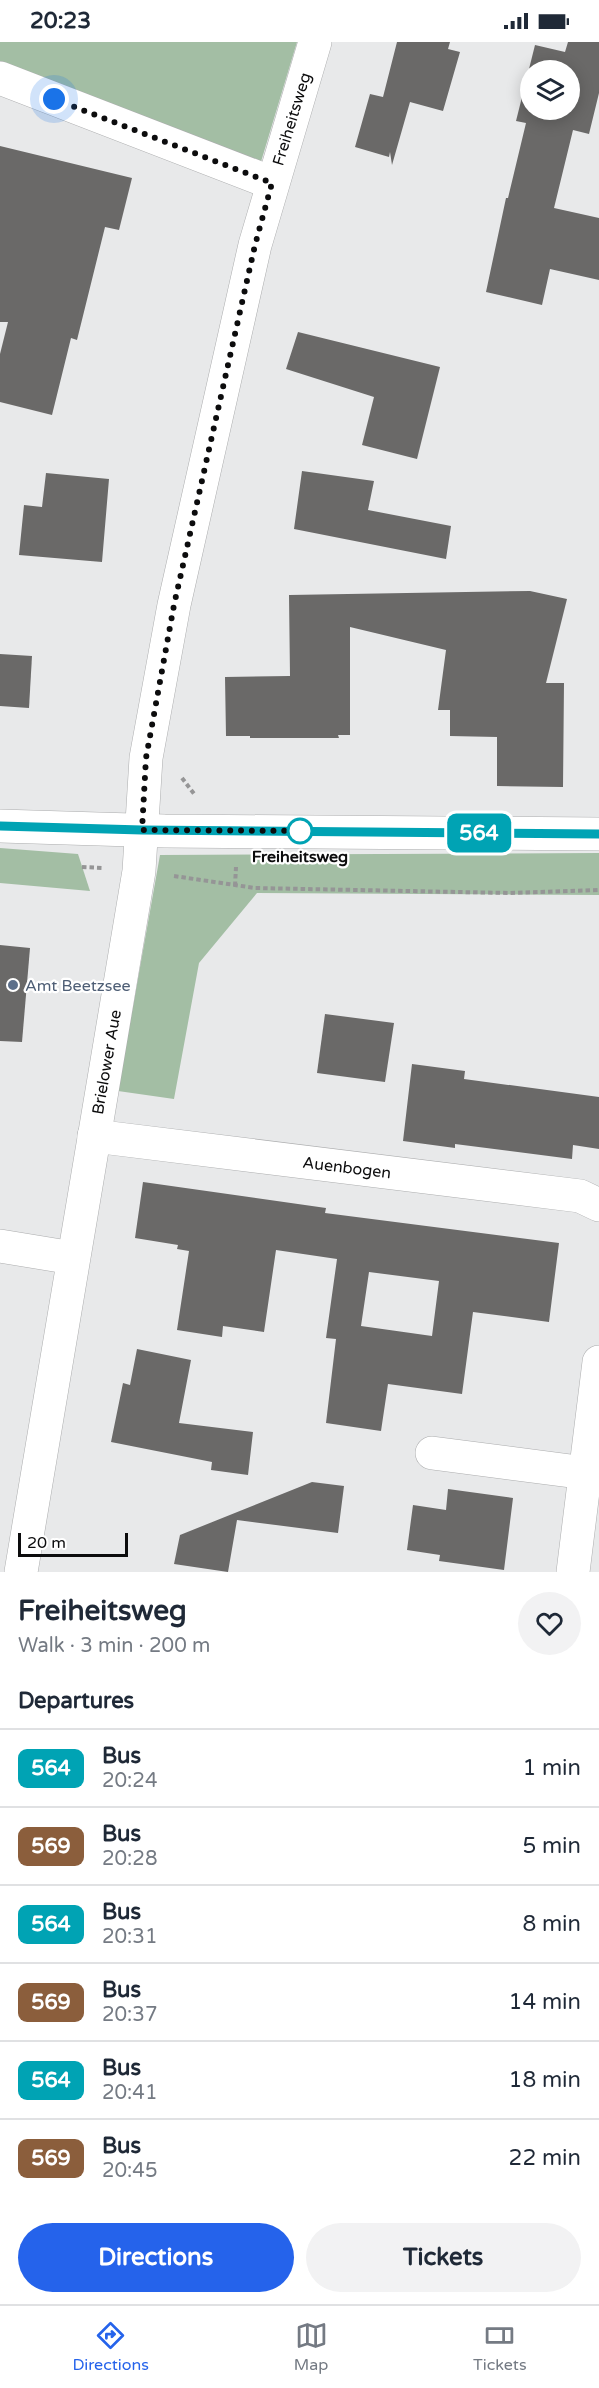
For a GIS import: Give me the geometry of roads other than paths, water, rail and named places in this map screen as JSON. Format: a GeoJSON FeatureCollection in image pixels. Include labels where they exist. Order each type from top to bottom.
{"type":"FeatureCollection","features":[{"type":"Feature","properties":{"kind":"street","name":"Freiheitsweg"},"geometry":{"type":"LineString","coordinates":[[142,830],[146,758],[174,605],[255,245],[315,42]]}},
{"type":"Feature","properties":{"kind":"street"},"geometry":{"type":"LineString","coordinates":[[0,78],[272,183]]}},
{"type":"Feature","properties":{"kind":"street"},"geometry":{"type":"LineString","coordinates":[[0,826],[142,830],[599,834]]}},
{"type":"Feature","properties":{"kind":"street","name":"Brielower Aue"},"geometry":{"type":"LineString","coordinates":[[21,1572],[139,871],[142,830]]}},
{"type":"Feature","properties":{"kind":"street","name":"Auenbogen"},"geometry":{"type":"LineString","coordinates":[[94,1136],[580,1196],[599,1205]]}},
{"type":"Feature","properties":{"kind":"street"},"geometry":{"type":"LineString","coordinates":[[0,1246],[73,1258]]}},
{"type":"Feature","properties":{"kind":"street"},"geometry":{"type":"LineString","coordinates":[[573,1572],[599,1362]]}},
{"type":"Feature","properties":{"kind":"street"},"geometry":{"type":"LineString","coordinates":[[432,1453],[586,1473]]}},
{"type":"Feature","properties":{"kind":"place","name":"Freiheitsweg"},"geometry":{"type":"Point","coordinates":[300,831]}},
{"type":"Feature","properties":{"kind":"place","name":"Amt Beetzsee"},"geometry":{"type":"Point","coordinates":[13,985]}}]}
